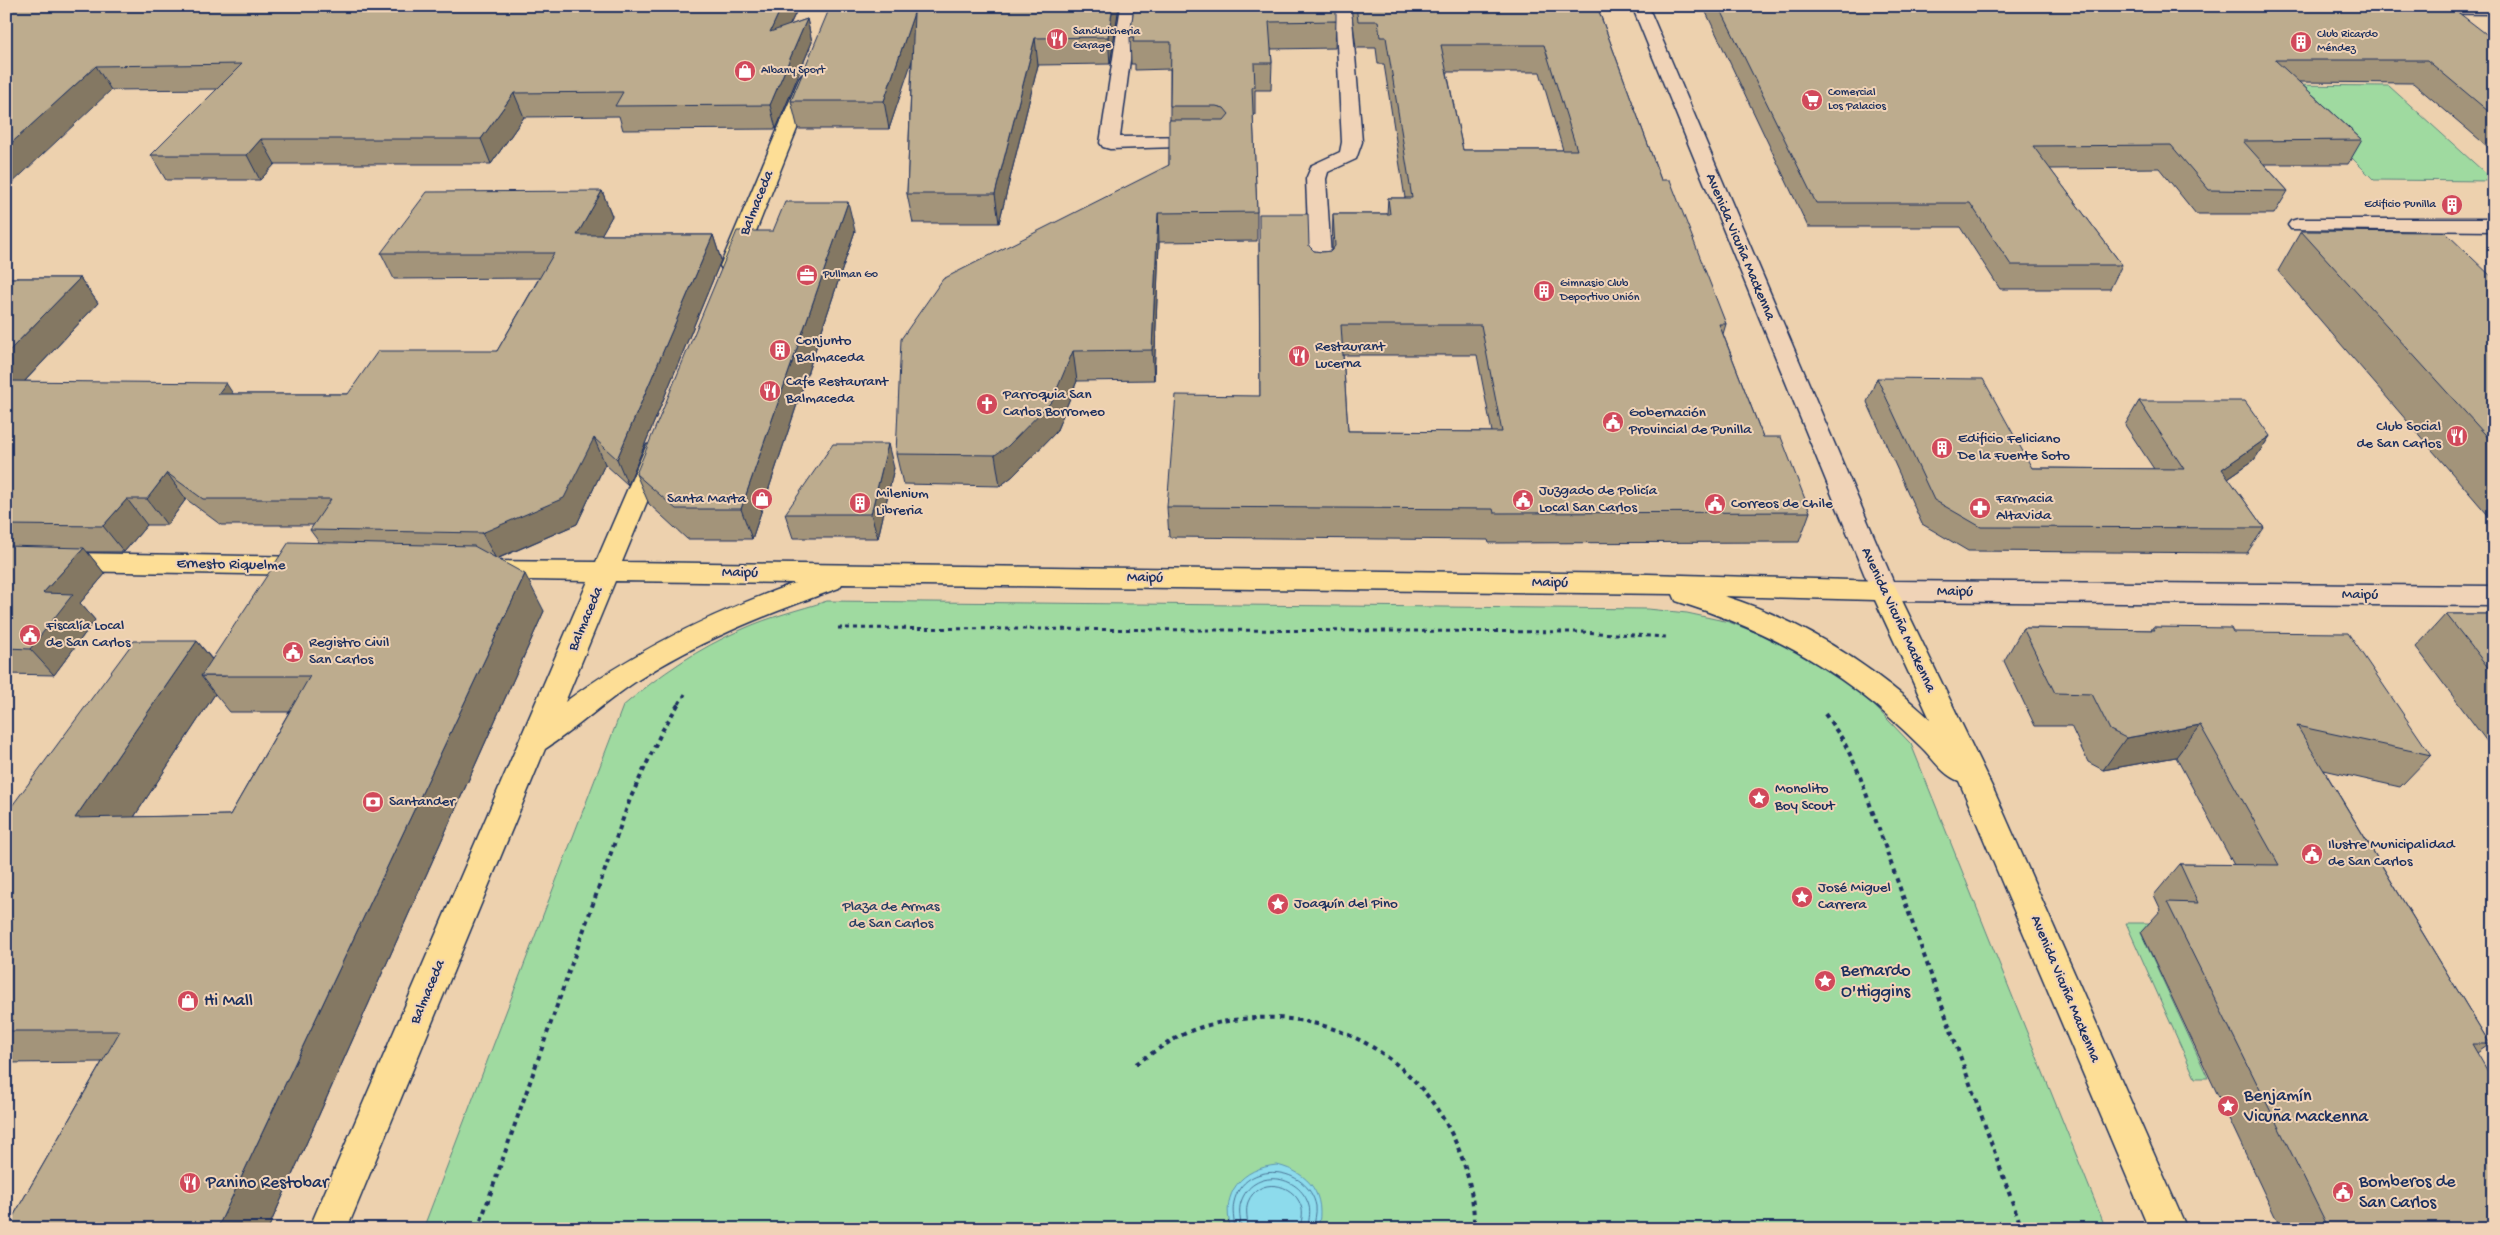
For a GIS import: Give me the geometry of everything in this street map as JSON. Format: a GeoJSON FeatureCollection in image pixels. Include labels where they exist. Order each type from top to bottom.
{"type":"FeatureCollection","features":[{"type":"Feature","properties":{"kind":"main road"},"geometry":{"type":"LineString","coordinates":[[1129,6],[1110,143],[1218,142]]}},
{"type":"Feature","properties":{"kind":"main road"},"geometry":{"type":"LineString","coordinates":[[1321,274],[1316,179],[1319,169],[1349,155],[1352,142],[1343,6]]}},
{"type":"Feature","properties":{"kind":"main road","name":"Avenida Vicuña Mackenna"},"geometry":{"type":"LineString","coordinates":[[1640,6],[1884,591],[1980,793],[2168,1229]]}},
{"type":"Feature","properties":{"kind":"main road"},"geometry":{"type":"LineString","coordinates":[[2389,8],[2494,9]]}},
{"type":"Feature","properties":{"kind":"main road","name":"Balmaceda"},"geometry":{"type":"LineString","coordinates":[[722,288],[815,61]]}},
{"type":"Feature","properties":{"kind":"main road"},"geometry":{"type":"LineString","coordinates":[[2298,225],[2494,225]]}},
{"type":"Feature","properties":{"kind":"main road","name":"Balmaceda"},"geometry":{"type":"LineString","coordinates":[[328,1229],[663,434]]}},
{"type":"Feature","properties":{"kind":"main road","name":"Ernesto Riquelme"},"geometry":{"type":"LineString","coordinates":[[6,560],[330,567]]}},
{"type":"Feature","properties":{"kind":"main road"},"geometry":{"type":"LineString","coordinates":[[456,569],[606,572]]}},
{"type":"Feature","properties":{"kind":"main road","name":"Maipú"},"geometry":{"type":"LineString","coordinates":[[606,572],[1648,584],[1884,591],[2494,596]]}},
{"type":"Feature","properties":{"kind":"main road"},"geometry":{"type":"LineString","coordinates":[[535,741],[588,699],[643,663],[712,627],[748,611],[848,575]]}},
{"type":"Feature","properties":{"kind":"main road"},"geometry":{"type":"LineString","coordinates":[[1648,584],[1695,596],[1741,612],[1786,633],[1830,658],[1871,686],[1910,718],[1947,754],[1980,793]]}},
{"type":"Feature","properties":{"kind":"path"},"geometry":{"type":"LineString","coordinates":[[836,629],[1572,632],[1639,633],[1675,638]]}},
{"type":"Feature","properties":{"kind":"path"},"geometry":{"type":"LineString","coordinates":[[478,1229],[630,799],[662,731],[687,691]]}},
{"type":"Feature","properties":{"kind":"path"},"geometry":{"type":"LineString","coordinates":[[1821,711],[1843,740],[1858,771],[2022,1229]]}},
{"type":"Feature","properties":{"kind":"path"},"geometry":{"type":"LineString","coordinates":[[1136,1064],[1162,1046],[1189,1031],[1220,1022],[1257,1016],[1291,1018],[1326,1024],[1364,1040],[1386,1055],[1410,1076],[1433,1101],[1449,1127],[1463,1158],[1470,1190],[1474,1229]]}},
{"type":"Feature","properties":{"kind":"green space"},"geometry":{"type":"Polygon","coordinates":[[[2279,85],[2389,86],[2494,181],[2374,180],[2279,85]]]}},
{"type":"Feature","properties":{"kind":"green space","name":"Plaza de Armas de San Carlos"},"geometry":{"type":"Polygon","coordinates":[[[827,601],[1648,609],[1687,613],[1729,622],[1786,644],[1868,699],[1911,744],[2106,1229],[423,1229],[623,706],[665,673],[727,636],[763,621],[827,601]]]}},
{"type":"Feature","properties":{"kind":"green space"},"geometry":{"type":"Polygon","coordinates":[[[2126,923],[2167,923],[2141,933],[2208,1078],[2195,1078],[2126,923]]]}},
{"type":"Feature","properties":{"kind":"water"},"geometry":{"type":"Polygon","coordinates":[[[1277,1165],[1298,1174],[1313,1187],[1320,1206],[1318,1229],[1231,1229],[1228,1216],[1229,1204],[1231,1194],[1237,1185],[1244,1177],[1254,1171],[1277,1165]]]}},
{"type":"Feature","properties":{"kind":"building"},"geometry":{"type":"Polygon","coordinates":[[[9,6],[782,6],[770,32],[807,19],[770,105],[615,106],[623,92],[514,93],[481,139],[261,139],[247,155],[151,155],[242,64],[96,66],[6,148],[6,9],[9,6]]]}},
{"type":"Feature","properties":{"kind":"building"},"geometry":{"type":"Polygon","coordinates":[[[832,6],[1113,6],[1108,37],[1035,38],[995,194],[907,194],[914,13],[884,101],[791,101],[832,6]]]}},
{"type":"Feature","properties":{"kind":"building"},"geometry":{"type":"Polygon","coordinates":[[[1134,6],[1336,6],[1336,21],[1269,22],[1272,63],[1254,63],[1255,87],[1252,87],[1257,212],[1158,213],[1152,350],[1073,351],[1052,401],[1008,446],[995,455],[896,454],[901,339],[943,279],[1169,165],[1169,120],[1224,120],[1229,114],[1224,108],[1216,106],[1170,106],[1171,42],[1133,42],[1134,37],[1130,37],[1134,6]]]}},
{"type":"Feature","properties":{"kind":"building"},"geometry":{"type":"Polygon","coordinates":[[[1356,6],[1597,6],[1661,180],[1670,180],[1726,324],[1719,324],[1763,437],[1781,437],[1810,512],[1494,513],[1493,509],[1167,507],[1176,395],[1260,396],[1259,214],[1308,214],[1309,246],[1314,251],[1322,252],[1331,251],[1335,246],[1333,214],[1390,214],[1388,198],[1412,198],[1386,37],[1380,37],[1378,21],[1358,21],[1356,6]],[[1441,45],[1463,150],[1577,150],[1544,45],[1441,45]],[[1341,325],[1348,431],[1502,432],[1481,325],[1341,325]]]}},
{"type":"Feature","properties":{"kind":"building"},"geometry":{"type":"Polygon","coordinates":[[[1719,6],[2438,6],[2459,13],[2494,40],[2494,116],[2427,60],[2275,60],[2362,140],[2243,141],[2288,191],[2209,190],[2171,145],[2033,146],[2122,265],[2011,265],[1970,203],[1816,203],[1719,6]]]}},
{"type":"Feature","properties":{"kind":"building"},"geometry":{"type":"Polygon","coordinates":[[[602,191],[577,235],[713,235],[617,459],[594,438],[564,498],[482,533],[310,530],[331,499],[203,499],[167,473],[147,499],[127,499],[103,526],[6,525],[6,381],[226,383],[218,394],[348,394],[378,351],[497,351],[554,253],[381,253],[427,192],[602,191]]]}},
{"type":"Feature","properties":{"kind":"building"},"geometry":{"type":"Polygon","coordinates":[[[785,202],[848,202],[741,509],[676,509],[636,474],[737,231],[773,231],[785,202]]]}},
{"type":"Feature","properties":{"kind":"building"},"geometry":{"type":"Polygon","coordinates":[[[2301,231],[2445,232],[2494,279],[2494,444],[2301,231]]]}},
{"type":"Feature","properties":{"kind":"building"},"geometry":{"type":"Polygon","coordinates":[[[6,278],[80,278],[6,354],[6,278]]]}},
{"type":"Feature","properties":{"kind":"building"},"geometry":{"type":"Polygon","coordinates":[[[1877,378],[1983,379],[2032,468],[2184,469],[2139,401],[2245,401],[2270,436],[2222,469],[2264,528],[1981,527],[1934,500],[1877,378]]]}},
{"type":"Feature","properties":{"kind":"building"},"geometry":{"type":"Polygon","coordinates":[[[833,444],[888,444],[871,514],[785,514],[833,444]]]}},
{"type":"Feature","properties":{"kind":"building"},"geometry":{"type":"Polygon","coordinates":[[[289,542],[474,546],[525,574],[217,1229],[6,1229],[120,1031],[6,1031],[6,814],[134,641],[197,641],[75,818],[230,815],[310,676],[201,676],[289,542]]]}},
{"type":"Feature","properties":{"kind":"building"},"geometry":{"type":"Polygon","coordinates":[[[6,546],[84,548],[43,593],[73,594],[30,649],[6,648],[6,546]]]}},
{"type":"Feature","properties":{"kind":"building"},"geometry":{"type":"Polygon","coordinates":[[[2446,614],[2494,614],[2494,675],[2446,614]]]}},
{"type":"Feature","properties":{"kind":"building"},"geometry":{"type":"Polygon","coordinates":[[[2153,627],[2231,628],[2233,632],[2348,633],[2431,755],[2297,726],[2490,1044],[2472,1044],[2494,1082],[2494,1229],[2329,1229],[2167,902],[2198,903],[2180,864],[2279,865],[2200,725],[2126,738],[2110,730],[2092,694],[2055,693],[2023,628],[2155,630],[2153,627]]]}},
{"type":"Feature","properties":{"kind":"place","name":"Sandwicheria Garage"},"geometry":{"type":"Point","coordinates":[1057,39]}},
{"type":"Feature","properties":{"kind":"place","name":"Club Ricardo Méndez"},"geometry":{"type":"Point","coordinates":[2301,42]}},
{"type":"Feature","properties":{"kind":"place","name":"Albany Sport"},"geometry":{"type":"Point","coordinates":[745,71]}},
{"type":"Feature","properties":{"kind":"place","name":"Comercial Los Palacios"},"geometry":{"type":"Point","coordinates":[1812,100]}},
{"type":"Feature","properties":{"kind":"place","name":"Edificio Punilla"},"geometry":{"type":"Point","coordinates":[2452,205]}},
{"type":"Feature","properties":{"kind":"place","name":"Pullman Go"},"geometry":{"type":"Point","coordinates":[807,275]}},
{"type":"Feature","properties":{"kind":"place","name":"Gimnasio Club Deportivo Unión"},"geometry":{"type":"Point","coordinates":[1544,291]}},
{"type":"Feature","properties":{"kind":"place","name":"Conjunto Balmaceda"},"geometry":{"type":"Point","coordinates":[780,350]}},
{"type":"Feature","properties":{"kind":"place","name":"Restaurant Lucerna"},"geometry":{"type":"Point","coordinates":[1299,356]}},
{"type":"Feature","properties":{"kind":"place","name":"Cafe Restaurant Balmaceda"},"geometry":{"type":"Point","coordinates":[770,391]}},
{"type":"Feature","properties":{"kind":"place","name":"Parroquia San Carlos Borromeo"},"geometry":{"type":"Point","coordinates":[987,404]}},
{"type":"Feature","properties":{"kind":"place","name":"Gobernación Provincial de Punilla"},"geometry":{"type":"Point","coordinates":[1613,422]}},
{"type":"Feature","properties":{"kind":"place","name":"Club Social de San Carlos"},"geometry":{"type":"Point","coordinates":[2457,436]}},
{"type":"Feature","properties":{"kind":"place","name":"Edificio Feliciano De la Fuente Soto"},"geometry":{"type":"Point","coordinates":[1942,448]}},
{"type":"Feature","properties":{"kind":"place","name":"Santa Marta"},"geometry":{"type":"Point","coordinates":[762,499]}},
{"type":"Feature","properties":{"kind":"place","name":"Juzgado de Policía Local San Carlos"},"geometry":{"type":"Point","coordinates":[1523,500]}},
{"type":"Feature","properties":{"kind":"place","name":"Milenium Libreria"},"geometry":{"type":"Point","coordinates":[860,503]}},
{"type":"Feature","properties":{"kind":"place","name":"Correos de Chile"},"geometry":{"type":"Point","coordinates":[1715,504]}},
{"type":"Feature","properties":{"kind":"place","name":"Farmacia AltaVida"},"geometry":{"type":"Point","coordinates":[1980,508]}},
{"type":"Feature","properties":{"kind":"place","name":"Fiscalía Local de San Carlos"},"geometry":{"type":"Point","coordinates":[30,635]}},
{"type":"Feature","properties":{"kind":"place","name":"Registro Civil San Carlos"},"geometry":{"type":"Point","coordinates":[293,652]}},
{"type":"Feature","properties":{"kind":"place","name":"Monolito Boy Scout"},"geometry":{"type":"Point","coordinates":[1759,798]}},
{"type":"Feature","properties":{"kind":"place","name":"Santander"},"geometry":{"type":"Point","coordinates":[373,802]}},
{"type":"Feature","properties":{"kind":"place","name":"Ilustre Municipalidad de San Carlos"},"geometry":{"type":"Point","coordinates":[2312,854]}},
{"type":"Feature","properties":{"kind":"place","name":"José Miguel Carrera"},"geometry":{"type":"Point","coordinates":[1802,897]}},
{"type":"Feature","properties":{"kind":"place","name":"Joaquín del Pino"},"geometry":{"type":"Point","coordinates":[1278,904]}},
{"type":"Feature","properties":{"kind":"place","name":"Bernardo O'Higgins"},"geometry":{"type":"Point","coordinates":[1825,981]}},
{"type":"Feature","properties":{"kind":"place","name":"Hi Mall"},"geometry":{"type":"Point","coordinates":[188,1001]}},
{"type":"Feature","properties":{"kind":"place","name":"Benjamín Vicuña Mackenna"},"geometry":{"type":"Point","coordinates":[2228,1106]}},
{"type":"Feature","properties":{"kind":"place","name":"Panino Restobar"},"geometry":{"type":"Point","coordinates":[190,1183]}},
{"type":"Feature","properties":{"kind":"place","name":"Bomberos de San Carlos"},"geometry":{"type":"Point","coordinates":[2343,1192]}}]}
